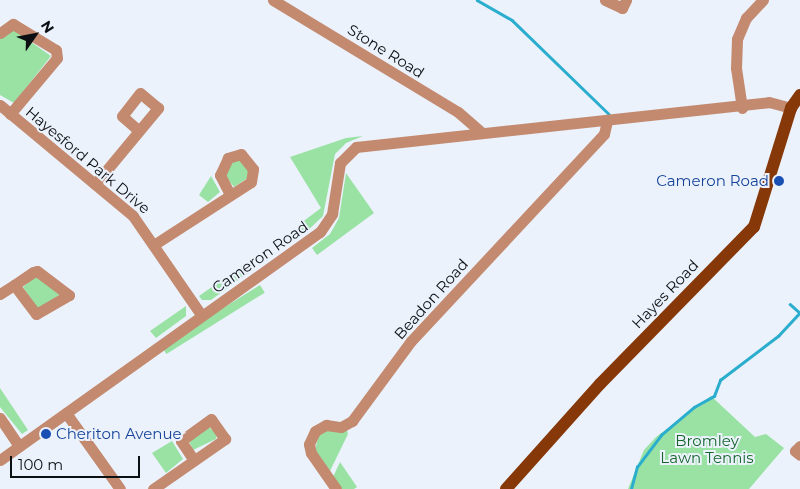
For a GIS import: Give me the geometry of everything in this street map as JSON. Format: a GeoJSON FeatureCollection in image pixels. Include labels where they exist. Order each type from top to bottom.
{"type":"FeatureCollection","features":[{"type":"Feature","properties":{"kind":"main road","name":"Hayes Road"},"geometry":{"type":"LineString","coordinates":[[506,489],[600,384],[754,228],[791,108],[800,95]]}},
{"type":"Feature","properties":{"kind":"street","name":"Stone Road"},"geometry":{"type":"LineString","coordinates":[[273,0],[458,112],[481,132]]}},
{"type":"Feature","properties":{"kind":"street"},"geometry":{"type":"LineString","coordinates":[[605,0],[622,8],[626,0]]}},
{"type":"Feature","properties":{"kind":"street"},"geometry":{"type":"LineString","coordinates":[[742,108],[736,68],[737,39],[746,18],[763,0]]}},
{"type":"Feature","properties":{"kind":"street"},"geometry":{"type":"LineString","coordinates":[[0,33],[13,24],[56,50],[57,58],[10,114]]}},
{"type":"Feature","properties":{"kind":"street","name":"Cameron Road"},"geometry":{"type":"LineString","coordinates":[[0,460],[320,232],[332,214],[340,163],[351,150],[481,132],[742,108],[769,102],[791,108]]}},
{"type":"Feature","properties":{"kind":"street","name":"Hayesford Park Drive"},"geometry":{"type":"LineString","coordinates":[[0,105],[134,216],[155,244],[202,316]]}},
{"type":"Feature","properties":{"kind":"street","name":"Beadon Road"},"geometry":{"type":"LineString","coordinates":[[336,489],[311,453],[309,444],[315,431],[326,425],[347,426],[352,421],[411,342],[604,134],[607,121]]}},
{"type":"Feature","properties":{"kind":"street"},"geometry":{"type":"LineString","coordinates":[[95,184],[138,130]]}},
{"type":"Feature","properties":{"kind":"street"},"geometry":{"type":"LineString","coordinates":[[155,244],[230,195]]}},
{"type":"Feature","properties":{"kind":"street"},"geometry":{"type":"LineString","coordinates":[[0,294],[37,270],[73,292],[36,314],[14,285]]}},
{"type":"Feature","properties":{"kind":"street"},"geometry":{"type":"LineString","coordinates":[[66,413],[120,489]]}},
{"type":"Feature","properties":{"kind":"street"},"geometry":{"type":"LineString","coordinates":[[0,418],[19,446]]}},
{"type":"Feature","properties":{"kind":"street"},"geometry":{"type":"LineString","coordinates":[[153,489],[194,460]]}},
{"type":"Feature","properties":{"kind":"green space"},"geometry":{"type":"Polygon","coordinates":[[[14,30],[51,56],[14,103],[0,95],[0,37],[14,30]]]}},
{"type":"Feature","properties":{"kind":"green space"},"geometry":{"type":"Polygon","coordinates":[[[363,136],[346,143],[335,154],[323,216],[303,235],[297,226],[321,208],[290,157],[346,138],[363,136]]]}},
{"type":"Feature","properties":{"kind":"green space"},"geometry":{"type":"Polygon","coordinates":[[[238,158],[249,171],[249,177],[234,187],[224,174],[231,161],[238,158]]]}},
{"type":"Feature","properties":{"kind":"green space"},"geometry":{"type":"Polygon","coordinates":[[[346,173],[374,213],[317,255],[312,248],[330,234],[339,218],[346,173]]]}},
{"type":"Feature","properties":{"kind":"green space"},"geometry":{"type":"Polygon","coordinates":[[[211,176],[220,192],[208,202],[199,195],[211,176]]]}},
{"type":"Feature","properties":{"kind":"green space"},"geometry":{"type":"Polygon","coordinates":[[[246,263],[251,271],[211,300],[202,300],[199,296],[246,263]]]}},
{"type":"Feature","properties":{"kind":"green space"},"geometry":{"type":"Polygon","coordinates":[[[37,275],[60,295],[38,309],[23,287],[37,275]]]}},
{"type":"Feature","properties":{"kind":"green space"},"geometry":{"type":"Polygon","coordinates":[[[260,285],[265,293],[166,354],[162,346],[260,285]]]}},
{"type":"Feature","properties":{"kind":"green space"},"geometry":{"type":"Polygon","coordinates":[[[186,306],[186,316],[156,338],[150,331],[186,306]]]}},
{"type":"Feature","properties":{"kind":"green space"},"geometry":{"type":"Polygon","coordinates":[[[0,388],[28,430],[22,434],[0,407],[0,388]]]}},
{"type":"Feature","properties":{"kind":"green space","name":"Bromley Lawn Tennis"},"geometry":{"type":"Polygon","coordinates":[[[711,396],[755,437],[766,434],[784,448],[749,489],[628,489],[644,450],[656,437],[711,396]]]}},
{"type":"Feature","properties":{"kind":"green space"},"geometry":{"type":"Polygon","coordinates":[[[209,427],[217,434],[216,439],[193,450],[189,441],[209,427]]]}},
{"type":"Feature","properties":{"kind":"green space"},"geometry":{"type":"Polygon","coordinates":[[[327,430],[347,430],[348,434],[330,471],[315,450],[319,434],[327,430]]]}},
{"type":"Feature","properties":{"kind":"green space"},"geometry":{"type":"Polygon","coordinates":[[[172,441],[183,459],[166,473],[152,453],[172,441]]]}},
{"type":"Feature","properties":{"kind":"green space"},"geometry":{"type":"Polygon","coordinates":[[[340,462],[357,487],[354,489],[342,489],[333,477],[340,462]]]}},
{"type":"Feature","properties":{"kind":"waterway"},"geometry":{"type":"LineString","coordinates":[[477,0],[512,20],[609,114]]}},
{"type":"Feature","properties":{"kind":"waterway"},"geometry":{"type":"LineString","coordinates":[[790,304],[800,313]]}},
{"type":"Feature","properties":{"kind":"waterway"},"geometry":{"type":"LineString","coordinates":[[631,489],[637,467],[661,435],[694,407],[714,396],[720,380],[778,336],[800,312]]}},
{"type":"Feature","properties":{"kind":"place","name":"Cameron Road"},"geometry":{"type":"Point","coordinates":[779,181]}},
{"type":"Feature","properties":{"kind":"place","name":"Cheriton Avenue"},"geometry":{"type":"Point","coordinates":[46,434]}}]}
